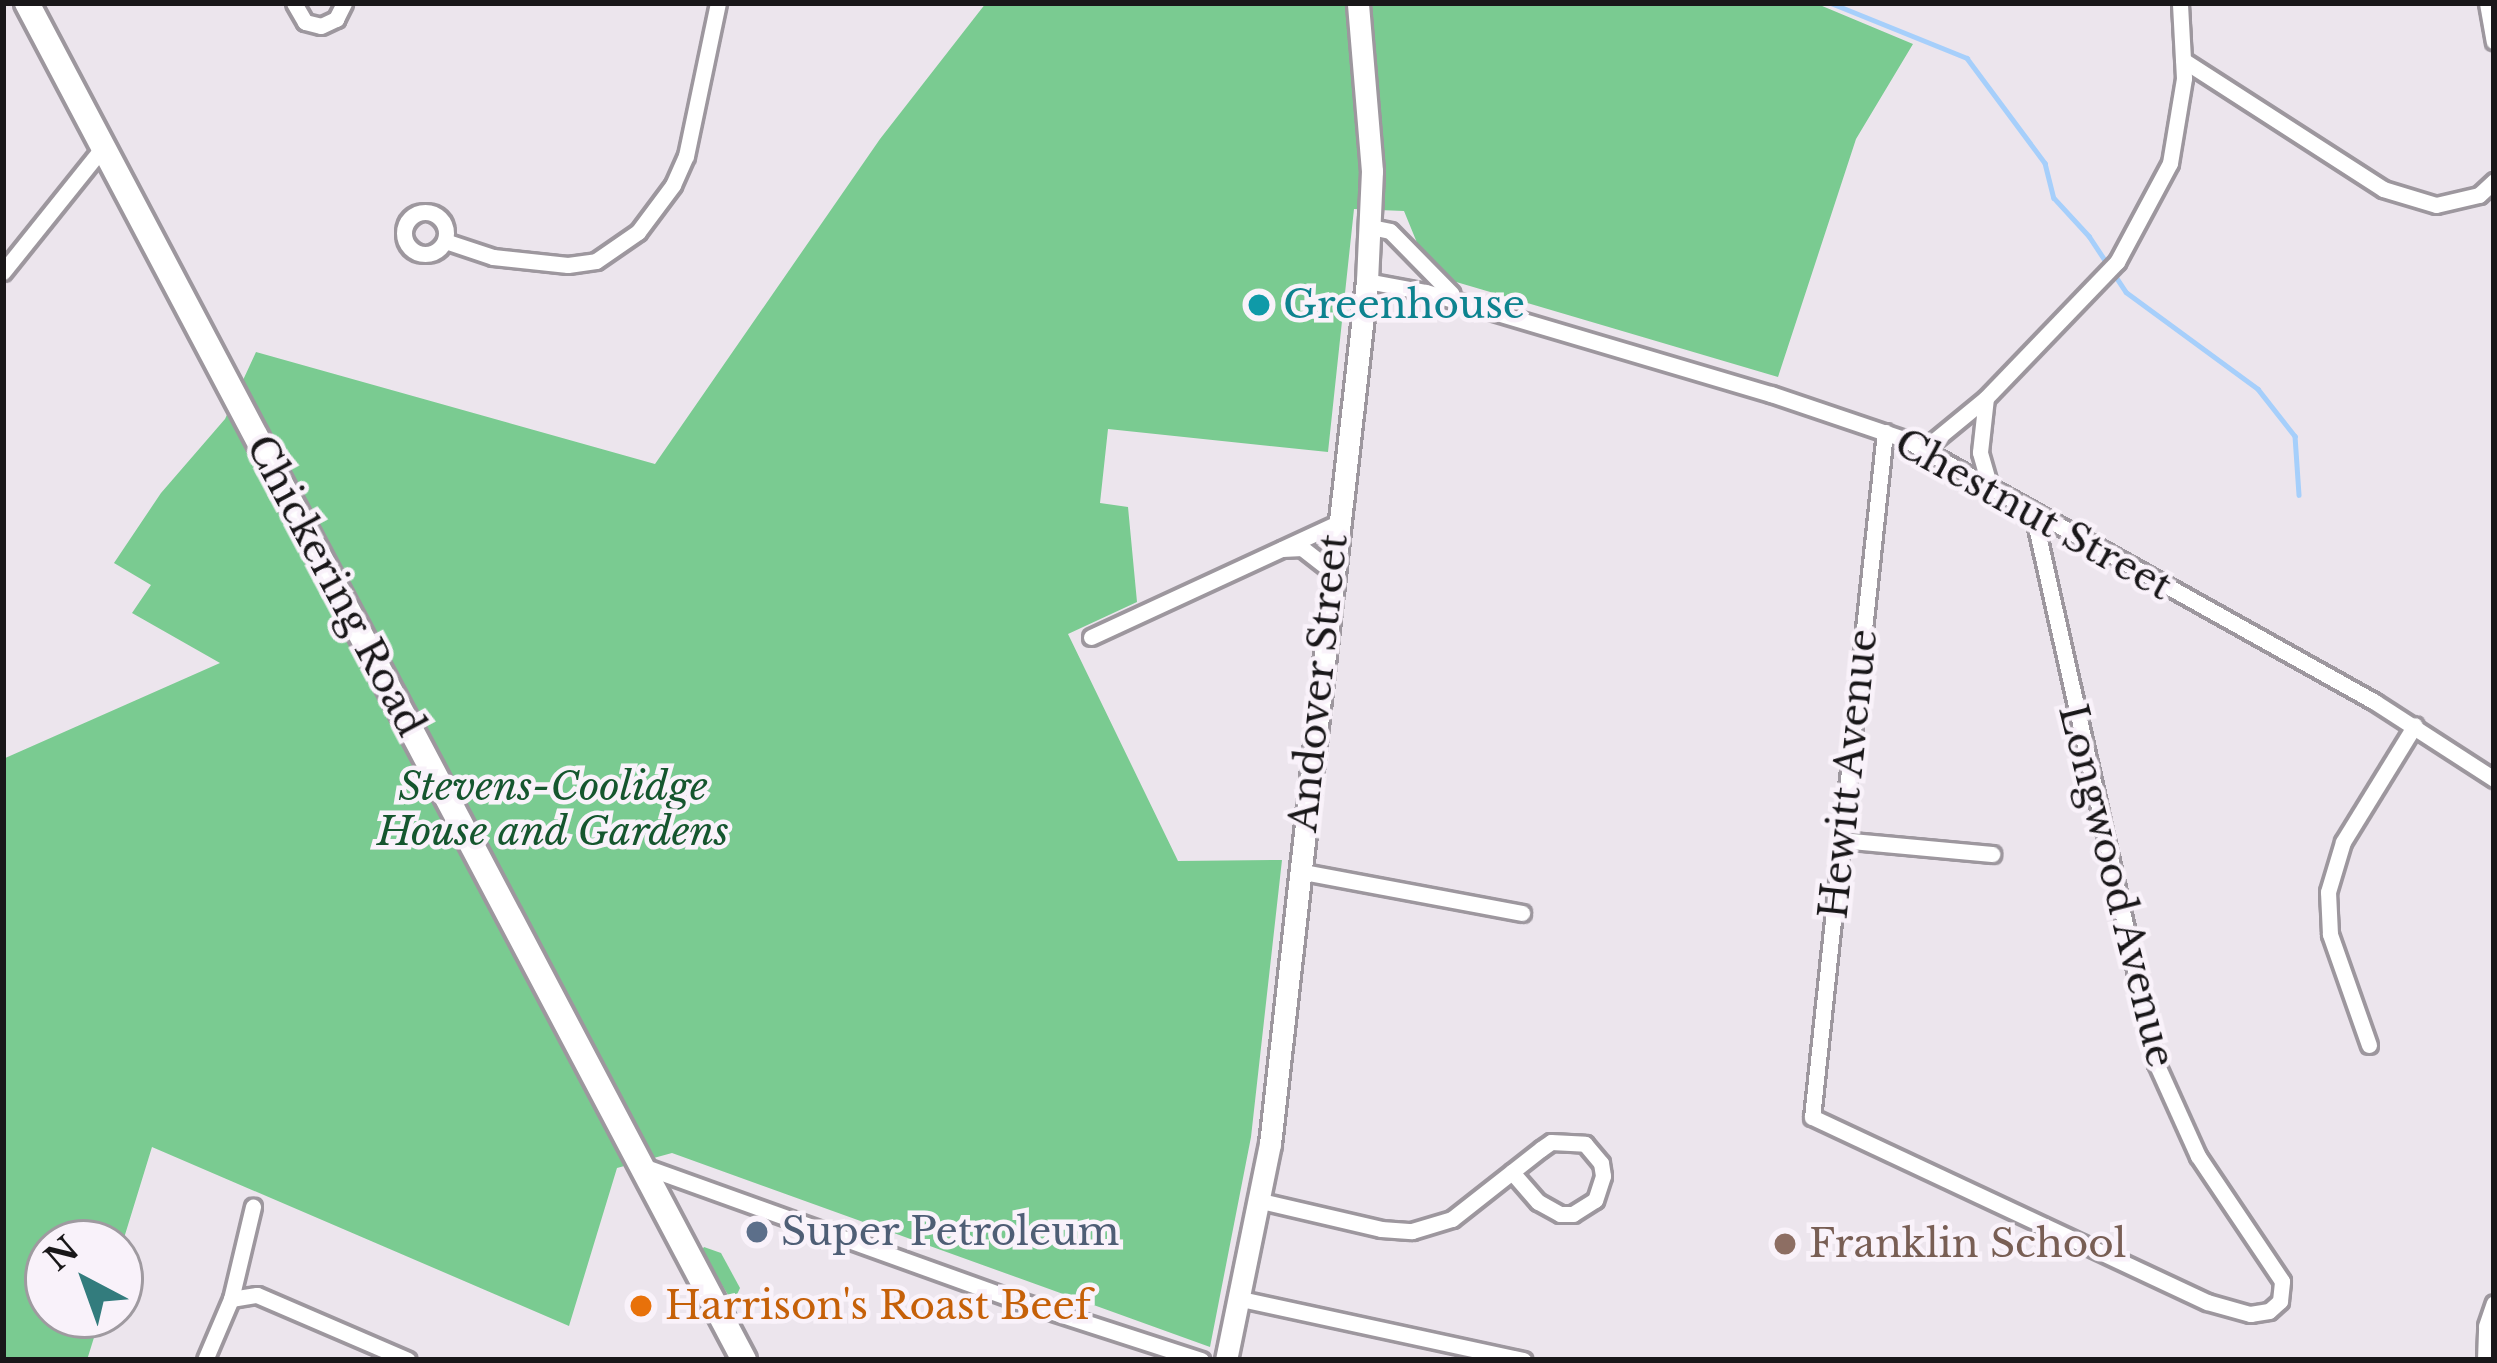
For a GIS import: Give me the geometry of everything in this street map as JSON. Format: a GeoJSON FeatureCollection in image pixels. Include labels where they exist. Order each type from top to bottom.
{"type":"FeatureCollection","features":[{"type":"Feature","properties":{"kind":"main road","name":"Chickering Road"},"geometry":{"type":"LineString","coordinates":[[27,3],[744,1360]]}},
{"type":"Feature","properties":{"kind":"main road","name":"Andover Street"},"geometry":{"type":"LineString","coordinates":[[1226,1360],[1261,1201],[1367,281],[1370,123],[1358,3]]}},
{"type":"Feature","properties":{"kind":"street"},"geometry":{"type":"LineString","coordinates":[[294,3],[305,22],[321,26],[337,19],[344,3]]}},
{"type":"Feature","properties":{"kind":"street"},"geometry":{"type":"LineString","coordinates":[[445,241],[493,257],[568,265],[596,261],[638,232],[673,185],[686,156],[718,3]]}},
{"type":"Feature","properties":{"kind":"street"},"geometry":{"type":"LineString","coordinates":[[1924,449],[1986,398],[2112,268],[2170,163],[2183,60],[2180,3]]}},
{"type":"Feature","properties":{"kind":"street"},"geometry":{"type":"LineString","coordinates":[[2487,3],[2494,41]]}},
{"type":"Feature","properties":{"kind":"street"},"geometry":{"type":"LineString","coordinates":[[2183,60],[2384,189],[2436,206],[2491,190]]}},
{"type":"Feature","properties":{"kind":"street"},"geometry":{"type":"LineString","coordinates":[[3,272],[103,147]]}},
{"type":"Feature","properties":{"kind":"street","name":"Chestnut Street"},"geometry":{"type":"LineString","coordinates":[[1371,227],[1390,231],[1437,284],[1470,306]]}},
{"type":"Feature","properties":{"kind":"street","name":"Chestnut Street"},"geometry":{"type":"LineString","coordinates":[[1367,281],[1403,285],[1885,432],[1924,449],[2415,725],[2494,779]]}},
{"type":"Feature","properties":{"kind":"street"},"geometry":{"type":"LineString","coordinates":[[1986,398],[1980,452],[1989,484]]}},
{"type":"Feature","properties":{"kind":"street","name":"Hewitt Avenue"},"geometry":{"type":"LineString","coordinates":[[1812,1117],[1885,432]]}},
{"type":"Feature","properties":{"kind":"street","name":"Longwood Avenue"},"geometry":{"type":"LineString","coordinates":[[1812,1117],[2207,1302],[2250,1314],[2269,1311],[2280,1300],[2278,1273],[2198,1156],[2156,1063],[2069,692],[2033,513]]}},
{"type":"Feature","properties":{"kind":"street"},"geometry":{"type":"LineString","coordinates":[[1091,637],[1336,524]]}},
{"type":"Feature","properties":{"kind":"street"},"geometry":{"type":"LineString","coordinates":[[1273,550],[1302,548],[1331,571]]}},
{"type":"Feature","properties":{"kind":"street"},"geometry":{"type":"LineString","coordinates":[[2369,1045],[2330,934],[2328,892],[2343,842],[2415,725]]}},
{"type":"Feature","properties":{"kind":"street"},"geometry":{"type":"LineString","coordinates":[[1840,841],[1992,854]]}},
{"type":"Feature","properties":{"kind":"street"},"geometry":{"type":"LineString","coordinates":[[1298,871],[1522,913]]}},
{"type":"Feature","properties":{"kind":"street"},"geometry":{"type":"LineString","coordinates":[[1261,1201],[1412,1232],[1452,1219],[1512,1172],[1562,1139],[1594,1152],[1604,1176],[1595,1200],[1574,1214],[1560,1214],[1538,1202],[1512,1172]]}},
{"type":"Feature","properties":{"kind":"street"},"geometry":{"type":"LineString","coordinates":[[640,1165],[1013,1300],[1202,1360]]}},
{"type":"Feature","properties":{"kind":"street"},"geometry":{"type":"LineString","coordinates":[[205,1360],[231,1299],[253,1207]]}},
{"type":"Feature","properties":{"kind":"street"},"geometry":{"type":"LineString","coordinates":[[231,1299],[257,1295],[408,1360]]}},
{"type":"Feature","properties":{"kind":"street"},"geometry":{"type":"LineString","coordinates":[[1241,1299],[1524,1360]]}},
{"type":"Feature","properties":{"kind":"street"},"geometry":{"type":"LineString","coordinates":[[2485,1360],[2486,1326],[2494,1303]]}},
{"type":"Feature","properties":{"kind":"green space","name":"Stevens-Coolidge House and Gardens"},"geometry":{"type":"Polygon","coordinates":[[[986,3],[1815,3],[1913,44],[1856,139],[1778,377],[1446,279],[1422,255],[1404,211],[1354,209],[1328,452],[1108,429],[1100,503],[1128,507],[1137,602],[1068,634],[1178,861],[1282,860],[1251,1137],[1210,1347],[672,1153],[617,1168],[569,1326],[152,1147],[130,1219],[24,1219],[24,1339],[94,1339],[87,1360],[3,1360],[3,759],[220,663],[132,613],[151,585],[114,563],[161,493],[225,419],[256,352],[655,464],[880,139],[986,3]]]}},
{"type":"Feature","properties":{"kind":"green space"},"geometry":{"type":"Polygon","coordinates":[[[704,1247],[721,1253],[740,1288],[733,1303],[701,1251],[704,1247]]]}},
{"type":"Feature","properties":{"kind":"waterway"},"geometry":{"type":"LineString","coordinates":[[1831,3],[1967,58],[2045,163],[2054,198],[2089,236],[2126,292],[2258,389],[2295,436],[2299,495]]}},
{"type":"Feature","properties":{"kind":"place","name":"Greenhouse"},"geometry":{"type":"Point","coordinates":[1259,305]}},
{"type":"Feature","properties":{"kind":"place","name":"Super Petroleum"},"geometry":{"type":"Point","coordinates":[757,1232]}},
{"type":"Feature","properties":{"kind":"place","name":"Franklin School"},"geometry":{"type":"Point","coordinates":[1785,1244]}},
{"type":"Feature","properties":{"kind":"place","name":"Harrison's Roast Beef"},"geometry":{"type":"Point","coordinates":[641,1306]}}]}
